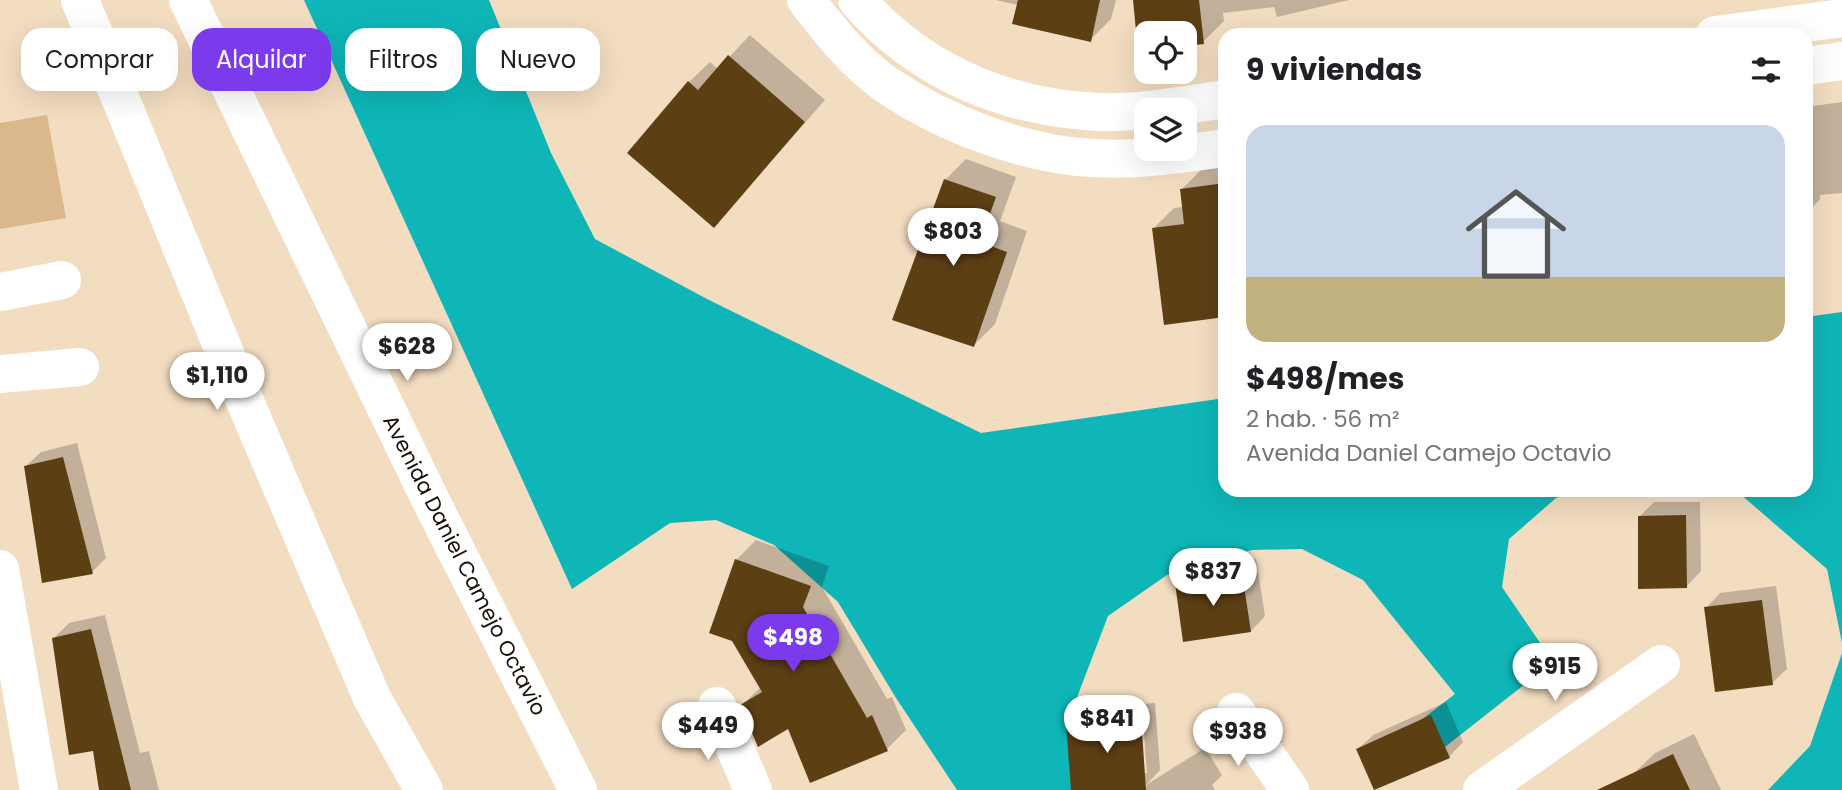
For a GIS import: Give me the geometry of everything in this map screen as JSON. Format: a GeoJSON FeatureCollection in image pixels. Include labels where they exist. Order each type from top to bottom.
{"type":"FeatureCollection","features":[{"type":"Feature","properties":{"kind":"main road"},"geometry":{"type":"LineString","coordinates":[[80,0],[243,398],[372,698],[407,773],[424,790]]}},
{"type":"Feature","properties":{"kind":"main road","name":"Avenida Daniel Camejo Octavio"},"geometry":{"type":"LineString","coordinates":[[188,0],[434,508],[579,790]]}},
{"type":"Feature","properties":{"kind":"main road"},"geometry":{"type":"LineString","coordinates":[[806,0],[832,34],[886,85],[967,128],[1036,150],[1092,158],[1165,156],[1218,150]]}},
{"type":"Feature","properties":{"kind":"main road"},"geometry":{"type":"LineString","coordinates":[[857,0],[912,54],[984,90],[1040,106],[1099,112],[1218,100]]}},
{"type":"Feature","properties":{"kind":"main road"},"geometry":{"type":"LineString","coordinates":[[1767,28],[1842,18]]}},
{"type":"Feature","properties":{"kind":"main road"},"geometry":{"type":"LineString","coordinates":[[1813,65],[1842,61]]}},
{"type":"Feature","properties":{"kind":"main road"},"geometry":{"type":"LineString","coordinates":[[0,292],[62,280]]}},
{"type":"Feature","properties":{"kind":"main road"},"geometry":{"type":"LineString","coordinates":[[0,374],[80,367]]}},
{"type":"Feature","properties":{"kind":"main road"},"geometry":{"type":"LineString","coordinates":[[0,569],[39,790]]}},
{"type":"Feature","properties":{"kind":"main road"},"geometry":{"type":"LineString","coordinates":[[1482,790],[1661,664]]}},
{"type":"Feature","properties":{"kind":"main road"},"geometry":{"type":"LineString","coordinates":[[717,706],[753,790]]}},
{"type":"Feature","properties":{"kind":"main road"},"geometry":{"type":"LineString","coordinates":[[1236,712],[1290,790]]}},
{"type":"Feature","properties":{"kind":"shaded area"},"geometry":{"type":"Polygon","coordinates":[[[47,115],[66,218],[0,229],[0,123],[47,115]]]}},
{"type":"Feature","properties":{"kind":"water"},"geometry":{"type":"Polygon","coordinates":[[[304,0],[489,0],[500,28],[476,28],[476,91],[526,91],[551,153],[595,239],[709,300],[981,433],[1218,399],[1218,497],[1560,497],[1509,539],[1502,587],[1553,662],[1417,769],[1395,740],[1455,694],[1363,580],[1302,549],[1252,550],[1167,575],[1108,616],[1068,721],[1087,790],[957,790],[896,698],[838,602],[774,545],[716,520],[670,523],[572,589],[345,91],[462,91],[462,28],[345,28],[345,90],[331,59],[331,28],[317,28],[304,0]]]}},
{"type":"Feature","properties":{"kind":"water"},"geometry":{"type":"Polygon","coordinates":[[[1842,312],[1842,643],[1827,569],[1744,497],[1813,497],[1813,316],[1842,312]]]}},
{"type":"Feature","properties":{"kind":"water"},"geometry":{"type":"Polygon","coordinates":[[[1842,653],[1842,790],[1768,790],[1810,746],[1842,653]]]}},
{"type":"Feature","properties":{"kind":"building"},"geometry":{"type":"Polygon","coordinates":[[[1018,0],[1100,0],[1091,42],[1012,24],[1018,0]]]}},
{"type":"Feature","properties":{"kind":"building"},"geometry":{"type":"Polygon","coordinates":[[[1133,0],[1199,0],[1204,44],[1197,45],[1197,21],[1135,21],[1133,0]]]}},
{"type":"Feature","properties":{"kind":"building"},"geometry":{"type":"Polygon","coordinates":[[[728,55],[805,122],[714,228],[627,153],[688,81],[698,90],[728,55]]]}},
{"type":"Feature","properties":{"kind":"building"},"geometry":{"type":"Polygon","coordinates":[[[944,179],[996,197],[980,242],[1007,252],[974,347],[892,320],[944,179]]]}},
{"type":"Feature","properties":{"kind":"building"},"geometry":{"type":"Polygon","coordinates":[[[1218,184],[1218,318],[1164,325],[1152,228],[1184,224],[1180,189],[1218,184]]]}},
{"type":"Feature","properties":{"kind":"building"},"geometry":{"type":"Polygon","coordinates":[[[63,457],[93,574],[42,583],[24,466],[63,457]]]}},
{"type":"Feature","properties":{"kind":"building"},"geometry":{"type":"Polygon","coordinates":[[[1686,515],[1687,588],[1638,589],[1638,516],[1686,515]]]}},
{"type":"Feature","properties":{"kind":"building"},"geometry":{"type":"Polygon","coordinates":[[[735,559],[811,586],[803,607],[867,718],[872,715],[888,751],[810,783],[788,729],[758,747],[740,705],[762,692],[732,641],[709,633],[735,559]]]}},
{"type":"Feature","properties":{"kind":"building"},"geometry":{"type":"Polygon","coordinates":[[[1242,573],[1251,632],[1183,642],[1175,583],[1242,573]]]}},
{"type":"Feature","properties":{"kind":"building"},"geometry":{"type":"Polygon","coordinates":[[[1762,600],[1773,685],[1715,692],[1704,607],[1762,600]]]}},
{"type":"Feature","properties":{"kind":"building"},"geometry":{"type":"Polygon","coordinates":[[[91,629],[131,790],[99,790],[93,751],[69,755],[52,638],[91,629]]]}},
{"type":"Feature","properties":{"kind":"building"},"geometry":{"type":"Polygon","coordinates":[[[1431,715],[1450,758],[1374,790],[1356,749],[1431,715]]]}},
{"type":"Feature","properties":{"kind":"building"},"geometry":{"type":"Polygon","coordinates":[[[1141,717],[1146,790],[1071,790],[1066,723],[1141,717]]]}},
{"type":"Feature","properties":{"kind":"building"},"geometry":{"type":"Polygon","coordinates":[[[1673,754],[1690,790],[1597,790],[1673,754]]]}}]}
